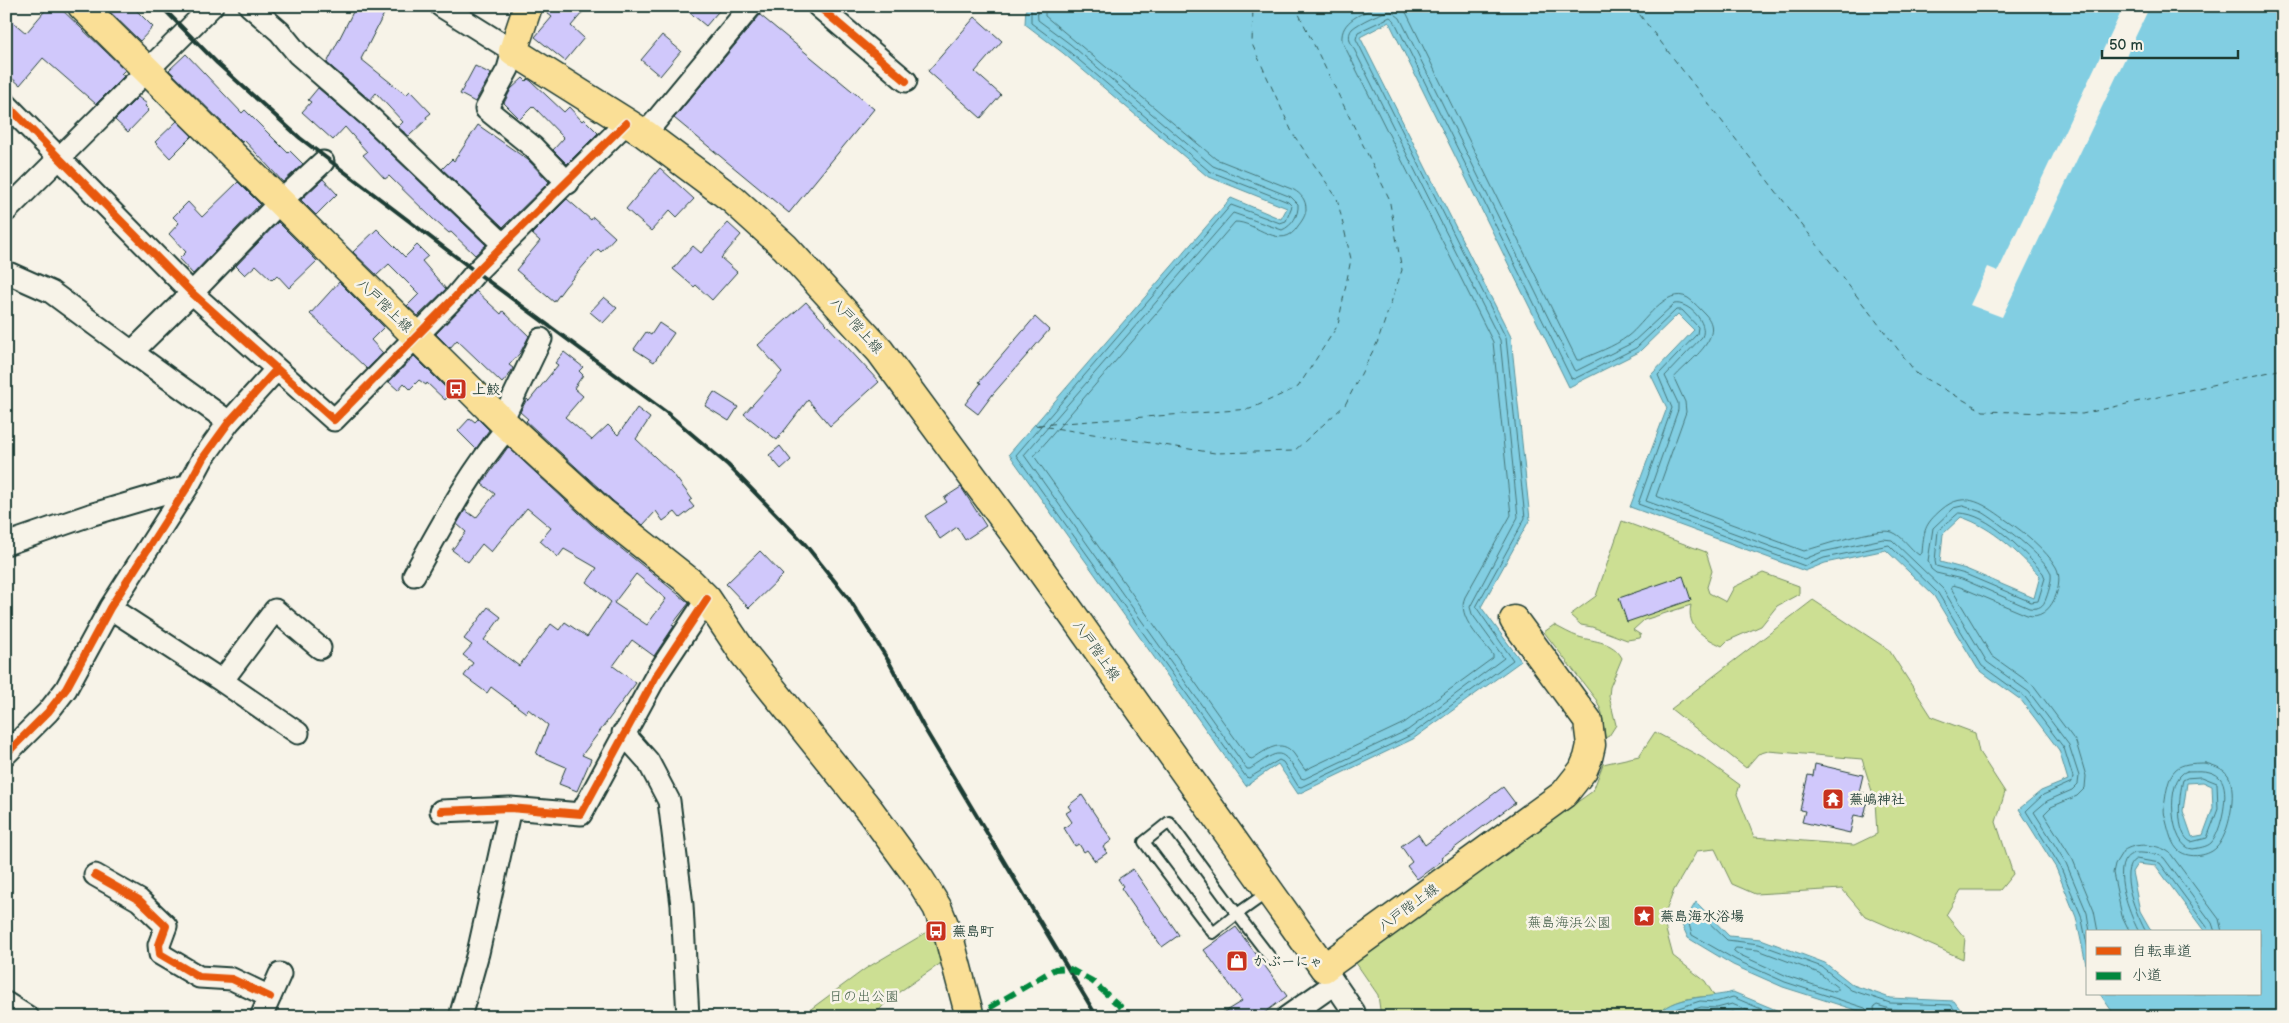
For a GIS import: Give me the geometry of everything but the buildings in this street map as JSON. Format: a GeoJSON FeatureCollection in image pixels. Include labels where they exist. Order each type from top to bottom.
{"type":"FeatureCollection","features":[{"type":"Feature","properties":{"kind":"main road","name":"八戸階上線"},"geometry":{"type":"LineString","coordinates":[[82,6],[505,424],[603,513],[690,582],[707,599],[744,654],[870,811],[919,878],[937,907],[949,937],[970,1017]]}},
{"type":"Feature","properties":{"kind":"main road"},"geometry":{"type":"LineString","coordinates":[[513,51],[528,6]]}},
{"type":"Feature","properties":{"kind":"main road","name":"八戸階上線"},"geometry":{"type":"LineString","coordinates":[[513,51],[636,128],[732,199],[785,247],[880,350],[1023,545],[1329,976],[1564,794],[1583,770],[1591,744],[1588,721],[1514,620]]}},
{"type":"Feature","properties":{"kind":"street"},"geometry":{"type":"LineString","coordinates":[[6,211],[212,6]]}},
{"type":"Feature","properties":{"kind":"street"},"geometry":{"type":"LineString","coordinates":[[250,6],[280,32],[298,54],[368,115],[504,245]]}},
{"type":"Feature","properties":{"kind":"street"},"geometry":{"type":"LineString","coordinates":[[440,6],[513,51],[508,69],[486,109],[533,147],[568,183]]}},
{"type":"Feature","properties":{"kind":"street"},"geometry":{"type":"LineString","coordinates":[[6,104],[59,160],[192,293],[334,420],[504,245],[568,183],[636,128],[751,6]]}},
{"type":"Feature","properties":{"kind":"street"},"geometry":{"type":"LineString","coordinates":[[818,6],[906,81]]}},
{"type":"Feature","properties":{"kind":"street"},"geometry":{"type":"LineString","coordinates":[[132,352],[280,202],[323,162]]}},
{"type":"Feature","properties":{"kind":"street"},"geometry":{"type":"LineString","coordinates":[[6,272],[51,292],[229,422]]}},
{"type":"Feature","properties":{"kind":"street"},"geometry":{"type":"LineString","coordinates":[[414,575],[458,496],[505,424],[541,339]]}},
{"type":"Feature","properties":{"kind":"street"},"geometry":{"type":"LineString","coordinates":[[6,754],[48,712],[66,689],[110,608],[188,486],[203,458],[229,422],[276,370]]}},
{"type":"Feature","properties":{"kind":"street"},"geometry":{"type":"LineString","coordinates":[[6,544],[90,515],[188,486]]}},
{"type":"Feature","properties":{"kind":"street"},"geometry":{"type":"LineString","coordinates":[[442,811],[510,808],[581,814],[623,733],[656,676],[707,599]]}},
{"type":"Feature","properties":{"kind":"street"},"geometry":{"type":"LineString","coordinates":[[110,608],[222,680],[298,733]]}},
{"type":"Feature","properties":{"kind":"street"},"geometry":{"type":"LineString","coordinates":[[222,680],[275,610],[320,648]]}},
{"type":"Feature","properties":{"kind":"street"},"geometry":{"type":"LineString","coordinates":[[623,733],[648,761],[669,801],[682,905],[688,1017]]}},
{"type":"Feature","properties":{"kind":"street"},"geometry":{"type":"LineString","coordinates":[[460,1017],[478,953],[510,808]]}},
{"type":"Feature","properties":{"kind":"street"},"geometry":{"type":"LineString","coordinates":[[95,875],[139,900],[166,926],[159,945],[160,954],[200,977],[232,980],[270,997]]}},
{"type":"Feature","properties":{"kind":"street"},"geometry":{"type":"LineString","coordinates":[[261,1017],[280,974]]}},
{"type":"Feature","properties":{"kind":"street"},"geometry":{"type":"LineString","coordinates":[[1287,1017],[1329,976],[1355,1017]]}},
{"type":"Feature","properties":{"kind":"street"},"geometry":{"type":"LineString","coordinates":[[6,1003],[28,1017]]}},
{"type":"Feature","properties":{"kind":"lane"},"geometry":{"type":"LineString","coordinates":[[1269,892],[1237,914],[1213,933],[1144,842],[1169,822],[1237,914],[1273,961]]}},
{"type":"Feature","properties":{"kind":"green space"},"geometry":{"type":"Polygon","coordinates":[[[1622,521],[1706,552],[1712,571],[1707,587],[1709,593],[1726,602],[1734,587],[1763,573],[1799,586],[1799,594],[1777,606],[1761,626],[1727,641],[1722,646],[1703,635],[1694,626],[1690,613],[1691,605],[1644,620],[1633,630],[1641,635],[1640,638],[1627,640],[1592,627],[1581,625],[1570,615],[1596,596],[1622,521]]]}},
{"type":"Feature","properties":{"kind":"green space","name":"蕪島海浜公園"},"geometry":{"type":"Polygon","coordinates":[[[1813,600],[1889,650],[1932,717],[1975,733],[1979,752],[2005,792],[1996,822],[2013,874],[2000,890],[1961,890],[1946,915],[1965,938],[1963,959],[1865,916],[1842,889],[1755,894],[1732,884],[1715,849],[1697,851],[1674,890],[1663,919],[1673,956],[1705,981],[1715,997],[1683,1000],[1661,1011],[1656,1017],[1381,1017],[1378,995],[1354,960],[1593,791],[1603,764],[1639,756],[1655,732],[1703,758],[1740,785],[1737,794],[1754,837],[1854,845],[1877,834],[1875,801],[1862,759],[1768,751],[1758,754],[1746,768],[1671,709],[1813,600]]]}},
{"type":"Feature","properties":{"kind":"green space"},"geometry":{"type":"Polygon","coordinates":[[[1554,625],[1576,636],[1609,645],[1622,658],[1610,687],[1609,696],[1616,725],[1609,736],[1605,738],[1602,713],[1597,701],[1544,632],[1554,625]]]}},
{"type":"Feature","properties":{"kind":"green space","name":"日の出公園"},"geometry":{"type":"Polygon","coordinates":[[[934,928],[947,959],[889,999],[873,1017],[800,1017],[865,969],[934,928]]]}},
{"type":"Feature","properties":{"kind":"water"},"geometry":{"type":"Polygon","coordinates":[[[1026,6],[2283,6],[2283,1017],[2116,1017],[2101,996],[2262,996],[2262,930],[2204,930],[2156,866],[2137,864],[2132,872],[2140,911],[2151,930],[2086,930],[2086,964],[2076,917],[2056,868],[2019,809],[2041,791],[2068,780],[2059,750],[2021,700],[1978,669],[1934,596],[1886,550],[1825,563],[1805,571],[1630,507],[1667,408],[1651,375],[1694,330],[1678,314],[1639,352],[1569,387],[1389,22],[1360,37],[1511,337],[1530,519],[1481,607],[1521,661],[1413,739],[1298,794],[1278,764],[1246,786],[1009,454],[1231,198],[1281,219],[1287,208],[1207,176],[1063,53],[1025,24],[1026,6]],[[1961,517],[1943,534],[1940,562],[1966,569],[2034,598],[2040,576],[2014,550],[1984,527],[1961,517]],[[2203,782],[2187,783],[2183,811],[2192,837],[2203,835],[2213,808],[2212,786],[2203,782]]]}},
{"type":"Feature","properties":{"kind":"water"},"geometry":{"type":"Polygon","coordinates":[[[1696,902],[1729,936],[1761,939],[1825,963],[1853,985],[1890,998],[1954,1001],[1966,1017],[1862,1017],[1865,1013],[1783,987],[1733,965],[1688,938],[1682,925],[1696,902]]]}},
{"type":"Feature","properties":{"kind":"water"},"geometry":{"type":"Polygon","coordinates":[[[1733,992],[1793,1017],[1656,1017],[1672,1004],[1681,1001],[1733,992]]]}},
{"type":"Feature","properties":{"kind":"pier"},"geometry":{"type":"Polygon","coordinates":[[[2124,6],[2150,6],[2002,317],[1970,305],[1988,267],[1998,271],[2124,6]]]}},
{"type":"Feature","properties":{"kind":"ferry route"},"geometry":{"type":"LineString","coordinates":[[1038,425],[1250,409],[1298,387],[1338,325],[1351,259],[1337,198],[1293,134],[1252,44],[1253,6]]}},
{"type":"Feature","properties":{"kind":"ferry route"},"geometry":{"type":"LineString","coordinates":[[1035,425],[1215,453],[1294,451],[1345,405],[1378,341],[1402,270],[1389,198],[1295,6]]}},
{"type":"Feature","properties":{"kind":"ferry route"},"geometry":{"type":"LineString","coordinates":[[1633,6],[1917,374],[1983,411],[2082,414],[2283,369]]}},
{"type":"Feature","properties":{"kind":"railway"},"geometry":{"type":"LineString","coordinates":[[161,6],[217,63],[300,138],[476,272],[666,412],[728,465],[804,543],[849,599],[888,660],[923,726],[1097,1017]]}},
{"type":"Feature","properties":{"kind":"marked path"},"geometry":{"type":"LineString","coordinates":[[974,1017],[1055,969],[1068,968],[1092,981],[1132,1017]]}},
{"type":"Feature","properties":{"kind":"cycle path"},"geometry":{"type":"LineString","coordinates":[[818,6],[906,81]]}},
{"type":"Feature","properties":{"kind":"cycle path"},"geometry":{"type":"LineString","coordinates":[[6,104],[192,293],[334,420],[456,296],[476,272],[626,123]]}},
{"type":"Feature","properties":{"kind":"cycle path"},"geometry":{"type":"LineString","coordinates":[[6,754],[48,712],[66,689],[110,608],[188,486],[203,458],[229,422],[276,370]]}},
{"type":"Feature","properties":{"kind":"cycle path"},"geometry":{"type":"LineString","coordinates":[[441,811],[510,808],[581,814],[656,676],[707,599]]}},
{"type":"Feature","properties":{"kind":"cycle path"},"geometry":{"type":"LineString","coordinates":[[95,875],[139,900],[166,926],[159,945],[160,954],[199,977],[232,979],[270,997]]}},
{"type":"Feature","properties":{"kind":"place","name":"上鮫"},"geometry":{"type":"Point","coordinates":[456,389]}},
{"type":"Feature","properties":{"kind":"place","name":"蕪嶋神社"},"geometry":{"type":"Point","coordinates":[1833,799]}},
{"type":"Feature","properties":{"kind":"place","name":"蕪島海水浴場"},"geometry":{"type":"Point","coordinates":[1644,916]}},
{"type":"Feature","properties":{"kind":"place","name":"蕪島町"},"geometry":{"type":"Point","coordinates":[936,931]}},
{"type":"Feature","properties":{"kind":"place","name":"かぶーにゃ"},"geometry":{"type":"Point","coordinates":[1237,961]}}]}
